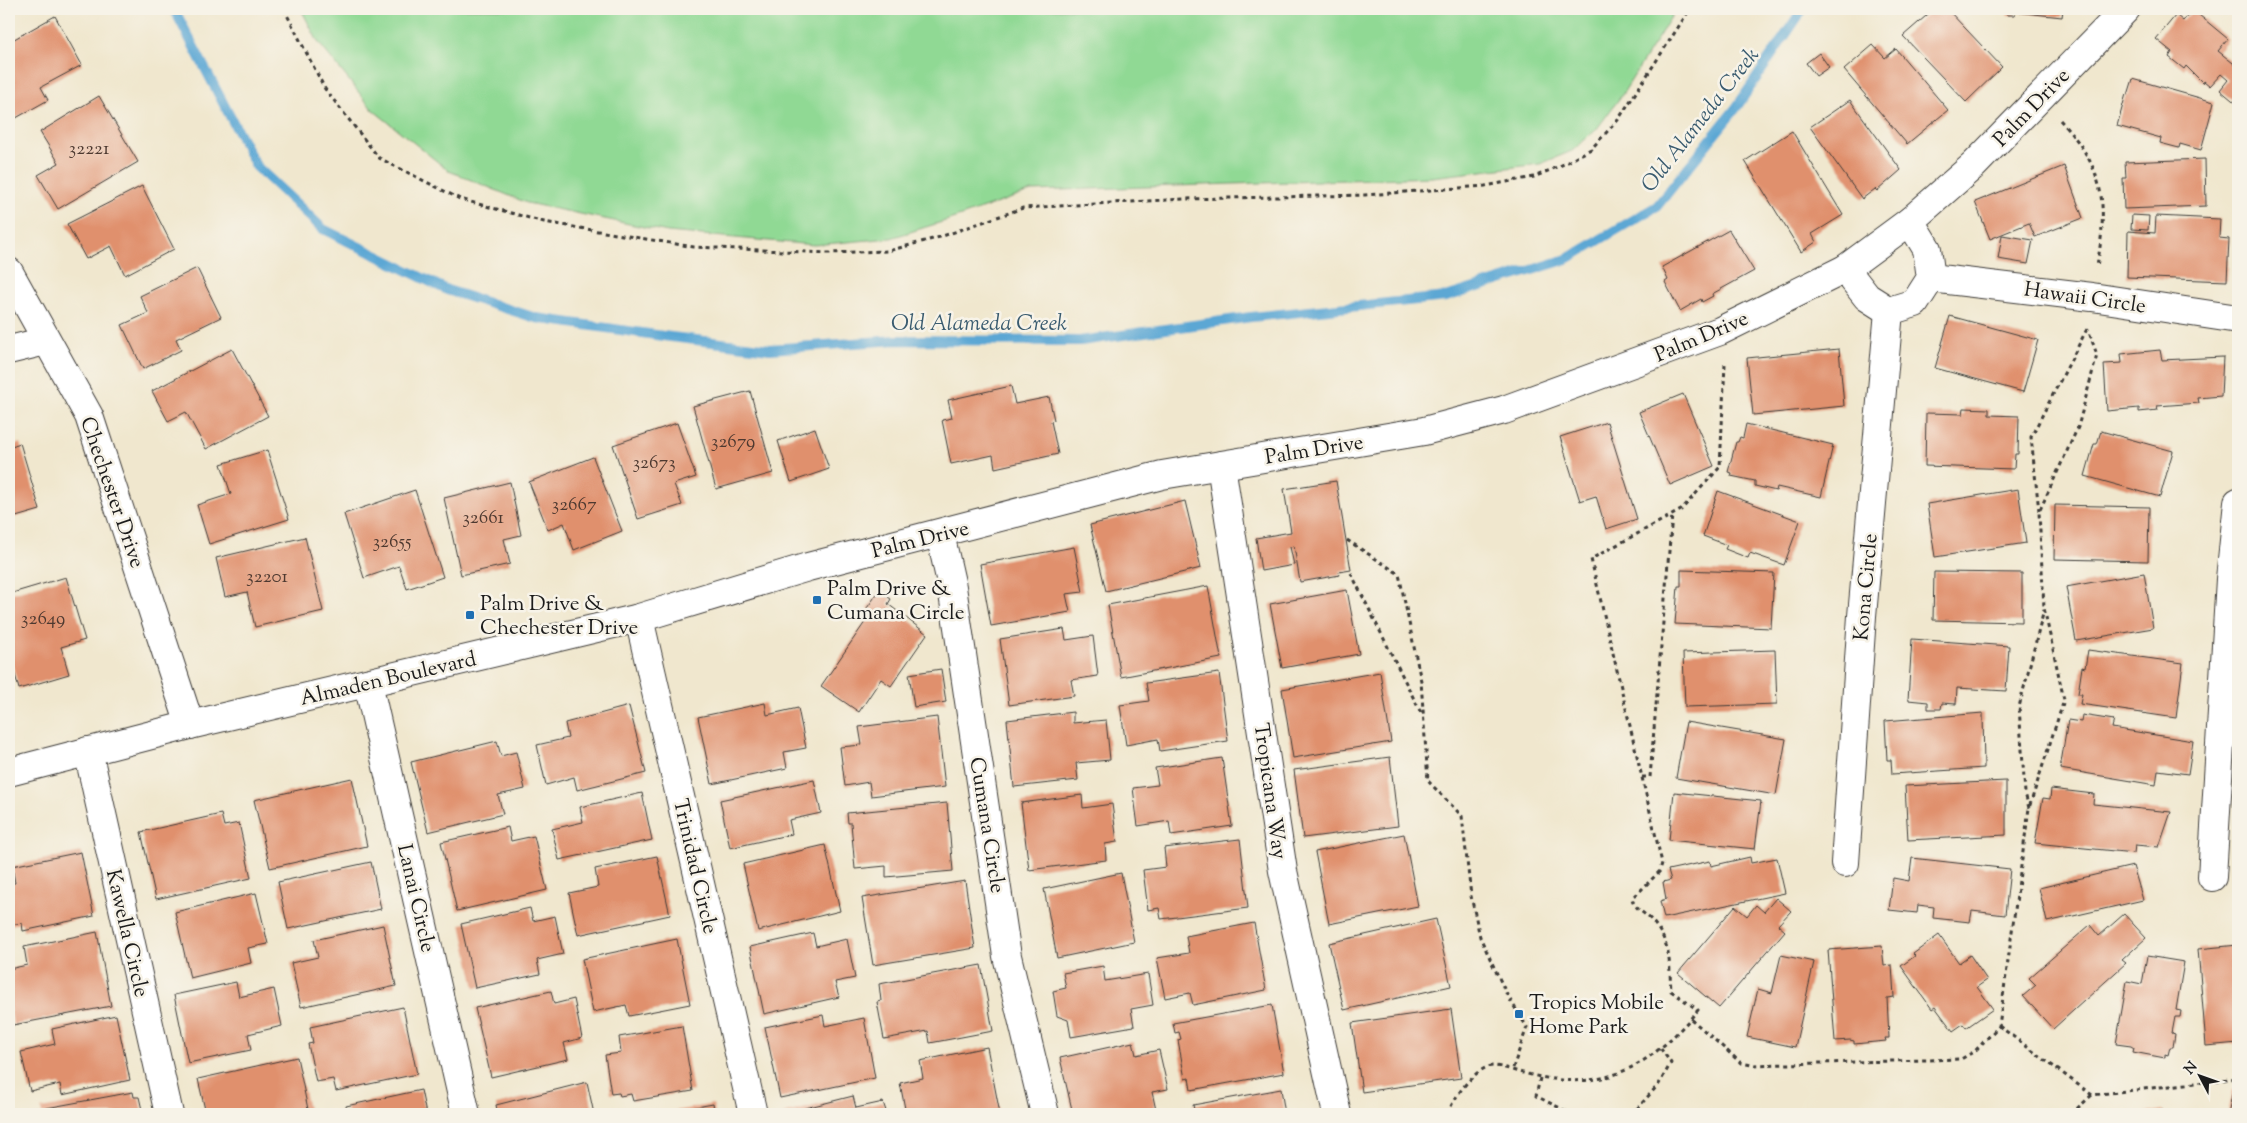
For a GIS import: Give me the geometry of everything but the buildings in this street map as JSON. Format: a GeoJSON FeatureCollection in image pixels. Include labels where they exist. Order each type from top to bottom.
{"type":"FeatureCollection","features":[{"type":"Feature","properties":{"kind":"street","name":"Palm Drive"},"geometry":{"type":"LineString","coordinates":[[766,578],[1162,476],[1424,431],[1504,410],[1713,334],[1846,269],[1910,221],[1974,165],[2126,9]]}},
{"type":"Feature","properties":{"kind":"street"},"geometry":{"type":"LineString","coordinates":[[1846,269],[1867,297],[1889,311],[1915,303],[1931,278],[1927,249],[1910,221]]}},
{"type":"Feature","properties":{"kind":"street","name":"Chechester Drive"},"geometry":{"type":"LineString","coordinates":[[9,272],[89,416],[190,725]]}},
{"type":"Feature","properties":{"kind":"street","name":"Hawaii Circle"},"geometry":{"type":"LineString","coordinates":[[1931,278],[2092,297],[2238,319]]}},
{"type":"Feature","properties":{"kind":"street","name":"Kona Circle"},"geometry":{"type":"LineString","coordinates":[[1845,863],[1862,616],[1889,311]]}},
{"type":"Feature","properties":{"kind":"street"},"geometry":{"type":"LineString","coordinates":[[9,350],[46,341]]}},
{"type":"Feature","properties":{"kind":"street","name":"Tropicana Way"},"geometry":{"type":"LineString","coordinates":[[1221,465],[1282,870],[1337,1114]]}},
{"type":"Feature","properties":{"kind":"street"},"geometry":{"type":"LineString","coordinates":[[2212,877],[2230,580],[2238,502]]}},
{"type":"Feature","properties":{"kind":"street","name":"Cumana Circle"},"geometry":{"type":"LineString","coordinates":[[940,534],[952,586],[1007,956],[1045,1114]]}},
{"type":"Feature","properties":{"kind":"street","name":"Almaden Boulevard"},"geometry":{"type":"LineString","coordinates":[[9,772],[190,725],[639,618],[766,578]]}},
{"type":"Feature","properties":{"kind":"street","name":"Trinidad Circle"},"geometry":{"type":"LineString","coordinates":[[639,618],[753,1114]]}},
{"type":"Feature","properties":{"kind":"street","name":"Lanai Circle"},"geometry":{"type":"LineString","coordinates":[[368,682],[466,1114]]}},
{"type":"Feature","properties":{"kind":"street","name":"Kawella Circle"},"geometry":{"type":"LineString","coordinates":[[88,751],[169,1114]]}},
{"type":"Feature","properties":{"kind":"path"},"geometry":{"type":"LineString","coordinates":[[284,9],[325,89],[379,158],[460,199],[544,222],[694,247],[828,253],[888,251],[940,237],[1023,208],[1184,199],[1365,194],[1485,186],[1534,177],[1564,164],[1591,148],[1618,120],[1690,9]]}},
{"type":"Feature","properties":{"kind":"path"},"geometry":{"type":"LineString","coordinates":[[1691,1019],[1741,1062],[1752,1065],[1961,1059],[1975,1052],[1999,1026],[2029,808],[2064,700],[2044,608],[2039,512],[2031,437],[2088,328],[2104,230],[2101,192],[2091,159],[2069,130],[2039,98]]}},
{"type":"Feature","properties":{"kind":"path"},"geometry":{"type":"LineString","coordinates":[[2039,512],[2078,427],[2097,355],[2088,328]]}},
{"type":"Feature","properties":{"kind":"path"},"geometry":{"type":"LineString","coordinates":[[1448,1114],[1465,1086],[1479,1070],[1493,1066],[1540,1078],[1574,1081],[1606,1077],[1631,1068],[1661,1049],[1698,1010],[1671,992],[1669,952],[1662,933],[1651,919],[1635,907],[1632,899],[1660,871],[1662,863],[1591,559],[1681,510],[1720,467],[1725,362],[1713,334]]}},
{"type":"Feature","properties":{"kind":"path"},"geometry":{"type":"LineString","coordinates":[[1642,777],[1650,777],[1672,515]]}},
{"type":"Feature","properties":{"kind":"path"},"geometry":{"type":"LineString","coordinates":[[1347,540],[1399,574],[1417,657],[1428,781],[1462,816],[1470,896],[1480,937],[1507,995],[1527,1027],[1512,1071]]}},
{"type":"Feature","properties":{"kind":"path"},"geometry":{"type":"LineString","coordinates":[[1351,573],[1423,716]]}},
{"type":"Feature","properties":{"kind":"path"},"geometry":{"type":"LineString","coordinates":[[2029,808],[2025,793],[2020,707],[2044,608]]}},
{"type":"Feature","properties":{"kind":"path"},"geometry":{"type":"LineString","coordinates":[[1999,1026],[2092,1095]]}},
{"type":"Feature","properties":{"kind":"path"},"geometry":{"type":"LineString","coordinates":[[1622,1114],[1634,1112],[1659,1084],[1671,1063],[1661,1049]]}},
{"type":"Feature","properties":{"kind":"path"},"geometry":{"type":"LineString","coordinates":[[1540,1078],[1536,1096],[1572,1114]]}},
{"type":"Feature","properties":{"kind":"path"},"geometry":{"type":"LineString","coordinates":[[2071,1114],[2092,1095],[2238,1078]]}},
{"type":"Feature","properties":{"kind":"green space"},"geometry":{"type":"Polygon","coordinates":[[[301,9],[1676,9],[1622,95],[1596,130],[1572,151],[1540,164],[1432,177],[1032,191],[891,238],[814,245],[668,232],[527,203],[449,171],[373,110],[318,42],[301,9]]]}},
{"type":"Feature","properties":{"kind":"waterway","name":"Old Alameda Creek"},"geometry":{"type":"LineString","coordinates":[[174,9],[256,166],[323,229],[447,290],[536,318],[770,349],[896,340],[1080,341],[1251,317],[1446,297],[1567,259],[1657,206],[1736,108],[1803,9]]}},
{"type":"Feature","properties":{"kind":"place","name":"Palm Drive & Cumana Circle"},"geometry":{"type":"Point","coordinates":[817,600]}},
{"type":"Feature","properties":{"kind":"place","name":"Palm Drive & Chechester Drive"},"geometry":{"type":"Point","coordinates":[470,615]}},
{"type":"Feature","properties":{"kind":"place","name":"Tropics Mobile Home Park"},"geometry":{"type":"Point","coordinates":[1519,1014]}}]}
